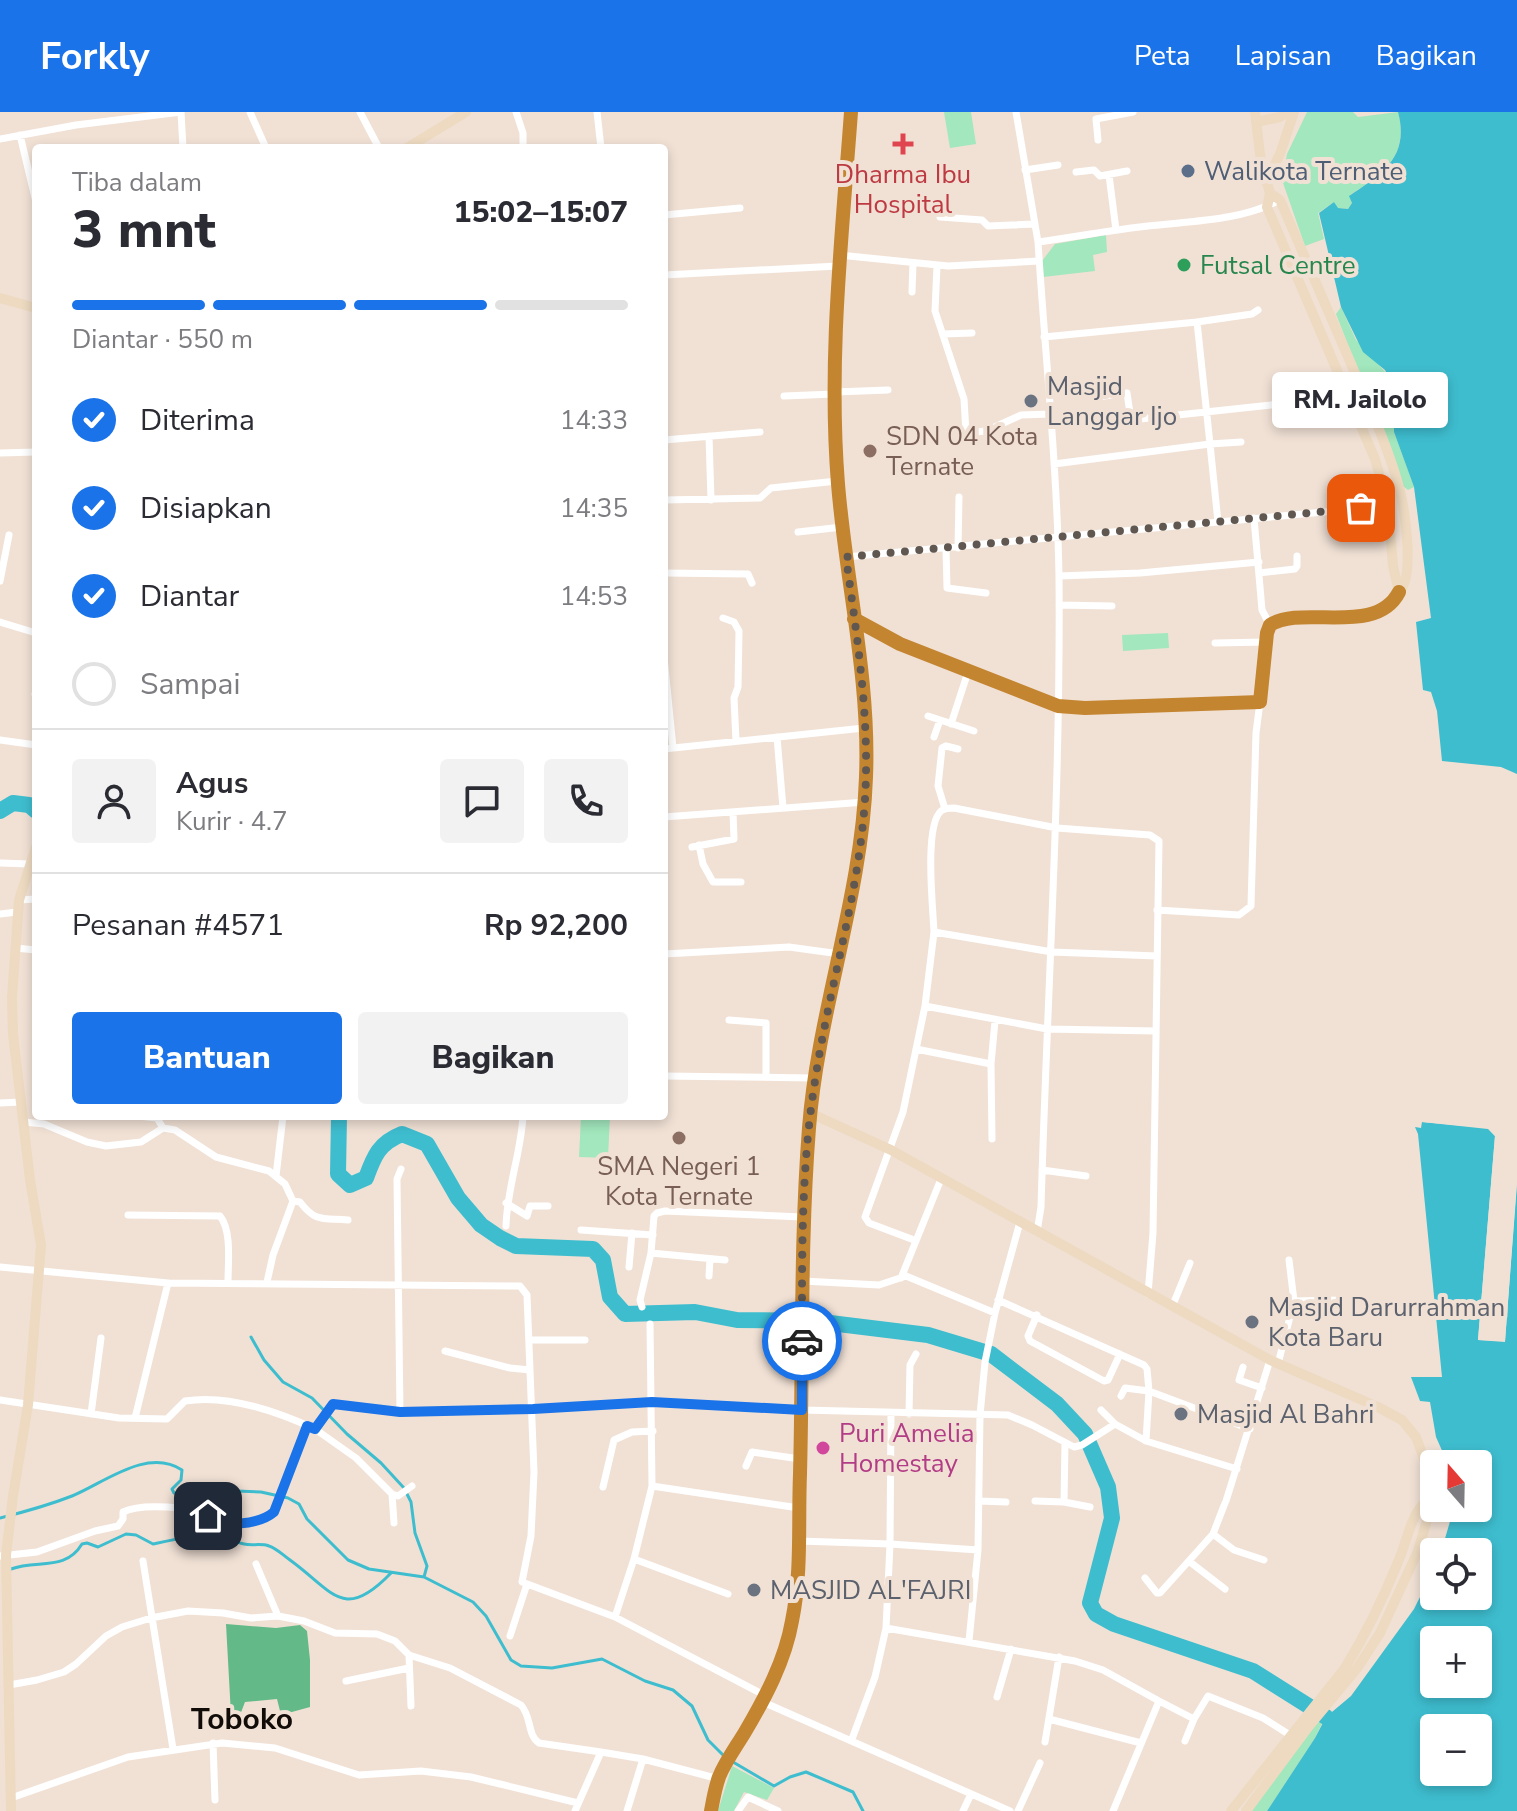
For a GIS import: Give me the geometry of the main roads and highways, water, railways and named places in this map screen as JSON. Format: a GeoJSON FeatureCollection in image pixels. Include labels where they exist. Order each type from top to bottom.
{"type":"FeatureCollection","features":[{"type":"Feature","properties":{"kind":"highway"},"geometry":{"type":"LineString","coordinates":[[711,1811],[720,1775],[764,1699],[793,1620],[799,1541],[802,1410],[802,1217],[810,1113],[856,873],[865,802],[864,728],[838,481],[835,393],[839,261],[851,112]]}},
{"type":"Feature","properties":{"kind":"highway"},"geometry":{"type":"LineString","coordinates":[[854,619],[882,636],[1058,706],[1085,708],[1260,702],[1270,625],[1285,619],[1365,615],[1388,604],[1399,592]]}},
{"type":"Feature","properties":{"kind":"highway"},"geometry":{"type":"LineString","coordinates":[[858,650],[882,636]]}},
{"type":"Feature","properties":{"kind":"water"},"geometry":{"type":"Polygon","coordinates":[[[1398,112],[1517,112],[1517,774],[1501,767],[1442,761],[1437,711],[1431,692],[1423,690],[1416,622],[1431,618],[1414,487],[1394,432],[1394,388],[1385,370],[1363,352],[1341,307],[1319,213],[1334,202],[1338,208],[1348,209],[1352,203],[1349,196],[1390,163],[1400,141],[1398,112]]]}},
{"type":"Feature","properties":{"kind":"water"},"geometry":{"type":"Polygon","coordinates":[[[1422,1122],[1488,1129],[1495,1136],[1478,1340],[1505,1341],[1517,1184],[1517,1811],[1267,1811],[1326,1717],[1351,1696],[1420,1597],[1420,1610],[1492,1610],[1492,1538],[1445,1538],[1450,1522],[1492,1522],[1492,1450],[1442,1450],[1436,1437],[1430,1402],[1420,1401],[1411,1377],[1442,1377],[1415,1127],[1421,1128],[1422,1122]]]}},
{"type":"Feature","properties":{"kind":"waterway"},"geometry":{"type":"LineString","coordinates":[[0,811],[13,803],[32,808]]}},
{"type":"Feature","properties":{"kind":"waterway"},"geometry":{"type":"LineString","coordinates":[[339,1120],[338,1174],[350,1185],[366,1178],[378,1151],[394,1138],[402,1134],[427,1144],[458,1198],[481,1225],[500,1238],[516,1246],[593,1249],[603,1260],[610,1297],[625,1314],[695,1312],[737,1320],[814,1321],[928,1335],[991,1354],[1057,1404],[1085,1434],[1108,1487],[1112,1518],[1090,1603],[1096,1614],[1114,1624],[1253,1671],[1326,1717]]}},
{"type":"Feature","properties":{"kind":"waterway"},"geometry":{"type":"LineString","coordinates":[[251,1337],[264,1360],[283,1382],[312,1398],[404,1488],[411,1502],[415,1533],[427,1566],[424,1577]]}},
{"type":"Feature","properties":{"kind":"waterway"},"geometry":{"type":"LineString","coordinates":[[0,1518],[63,1499],[126,1470],[155,1463],[169,1464],[182,1470],[181,1480],[172,1489],[183,1497],[209,1490],[261,1492],[288,1498],[299,1504],[307,1519],[348,1560],[369,1569],[424,1577],[473,1602],[486,1616],[511,1660],[521,1666],[552,1668],[602,1659],[645,1681],[673,1690],[692,1706],[708,1740],[723,1755]]}},
{"type":"Feature","properties":{"kind":"waterway"},"geometry":{"type":"LineString","coordinates":[[11,1569],[59,1562],[75,1553],[82,1544],[98,1547],[126,1534],[136,1535],[153,1544],[212,1536],[269,1546],[328,1591],[349,1599],[375,1588],[391,1573]]}},
{"type":"Feature","properties":{"kind":"waterway"},"geometry":{"type":"LineString","coordinates":[[733,1762],[774,1786],[806,1772],[853,1792],[863,1811]]}},
{"type":"Feature","properties":{"kind":"place","name":"Dharma Ibu Hospital"},"geometry":{"type":"Point","coordinates":[903,144]}},
{"type":"Feature","properties":{"kind":"place","name":"Walikota Ternate"},"geometry":{"type":"Point","coordinates":[1188,171]}},
{"type":"Feature","properties":{"kind":"place","name":"Futsal Centre"},"geometry":{"type":"Point","coordinates":[1184,265]}},
{"type":"Feature","properties":{"kind":"place","name":"Masjid Langgar Ijo"},"geometry":{"type":"Point","coordinates":[1031,401]}},
{"type":"Feature","properties":{"kind":"place","name":"SDN 04 Kota Ternate"},"geometry":{"type":"Point","coordinates":[870,451]}},
{"type":"Feature","properties":{"kind":"place","name":"RM. Jailolo"},"geometry":{"type":"Point","coordinates":[1361,508]}},
{"type":"Feature","properties":{"kind":"place","name":"SMA Negeri 1 Kota Ternate"},"geometry":{"type":"Point","coordinates":[679,1138]}},
{"type":"Feature","properties":{"kind":"place","name":"Masjid Darurrahman Kota Baru"},"geometry":{"type":"Point","coordinates":[1252,1322]}},
{"type":"Feature","properties":{"kind":"place","name":"Masjid Al Bahri"},"geometry":{"type":"Point","coordinates":[1181,1414]}},
{"type":"Feature","properties":{"kind":"place","name":"Puri Amelia Homestay"},"geometry":{"type":"Point","coordinates":[823,1448]}},
{"type":"Feature","properties":{"kind":"place","name":"MASJID AL'FAJRI"},"geometry":{"type":"Point","coordinates":[754,1590]}},
{"type":"Feature","properties":{"kind":"district","name":"Toboko"},"geometry":{"type":"Point","coordinates":[242,1719]}}]}
